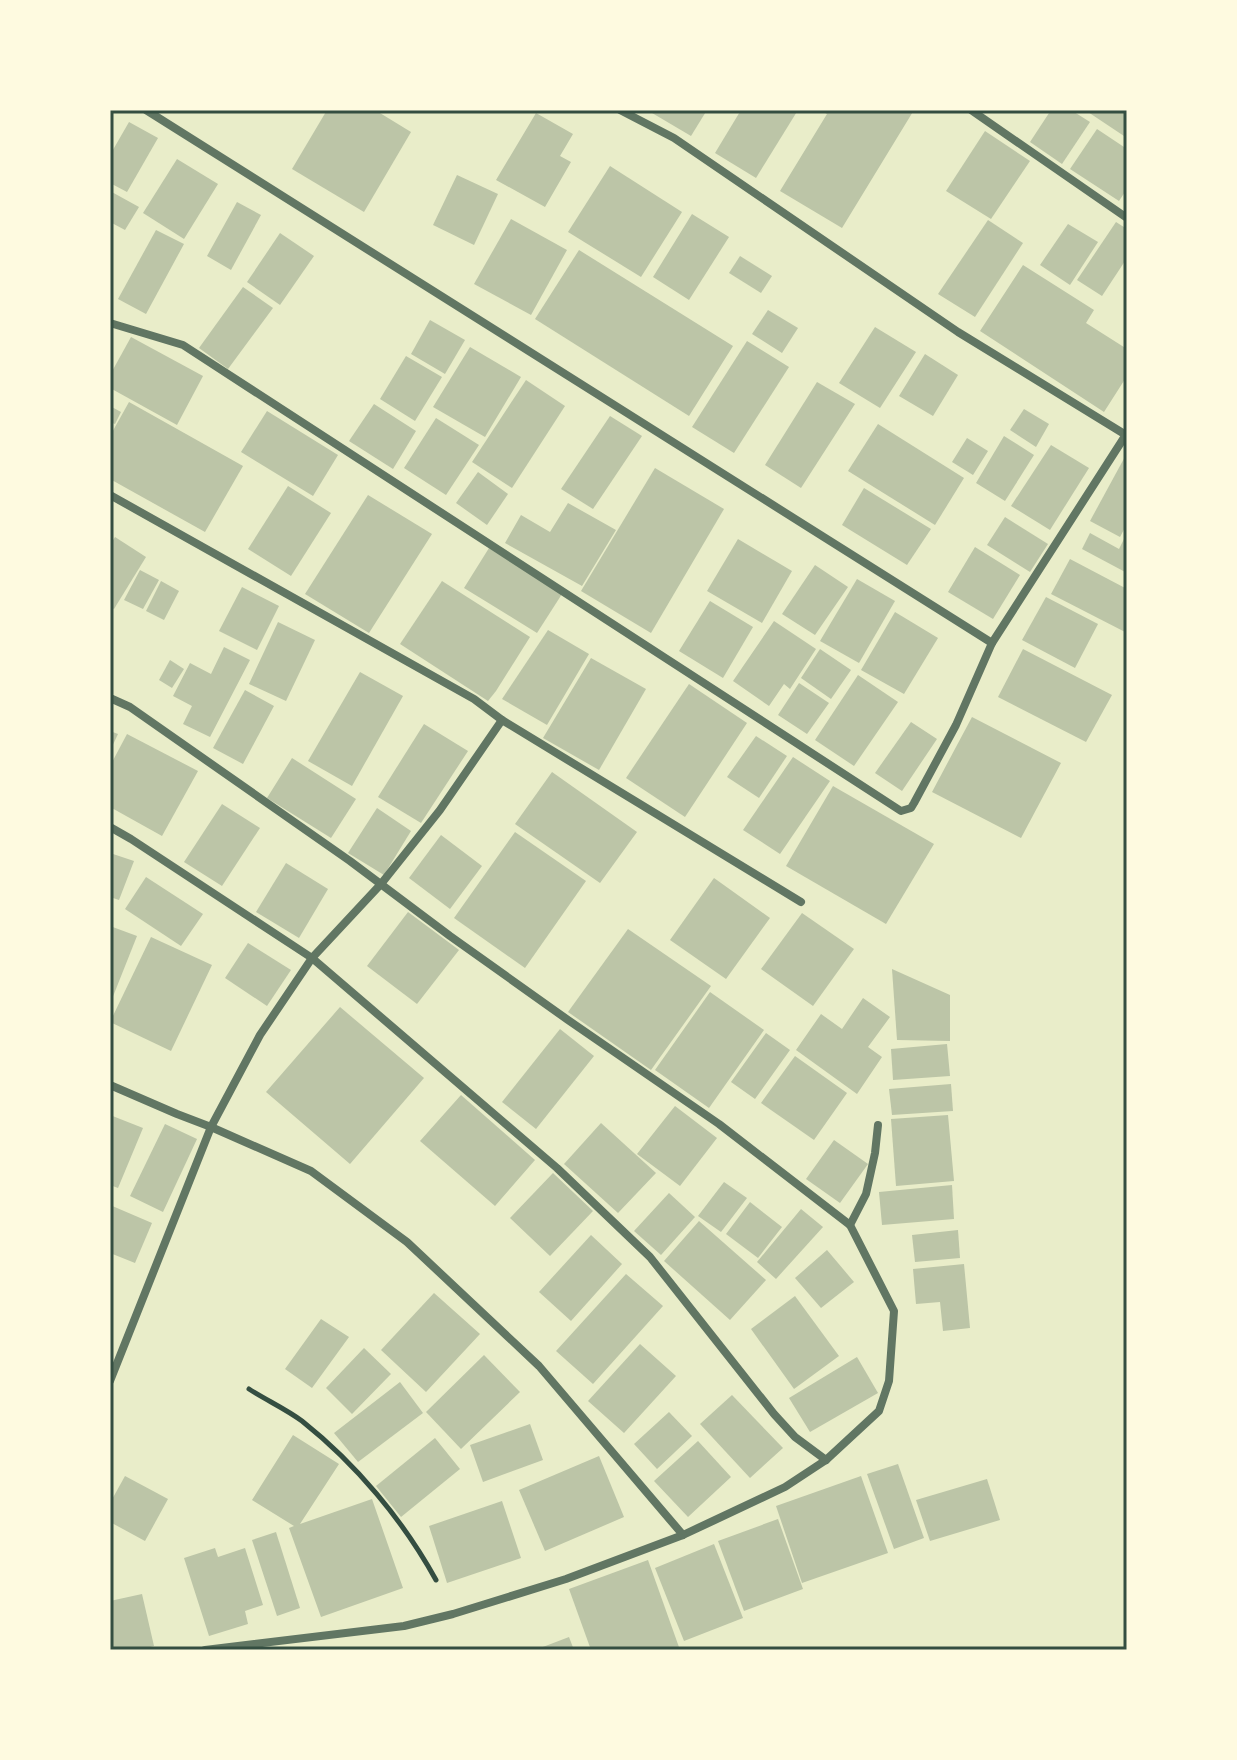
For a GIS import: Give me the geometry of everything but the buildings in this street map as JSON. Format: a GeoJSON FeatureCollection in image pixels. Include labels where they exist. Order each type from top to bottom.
{"type":"FeatureCollection","features":[{"type":"Feature","properties":{"kind":"street"},"geometry":{"type":"LineString","coordinates":[[146,110],[992,643]]}},
{"type":"Feature","properties":{"kind":"street"},"geometry":{"type":"LineString","coordinates":[[110,323],[183,345],[901,811],[911,808],[956,725],[992,643],[1126,434],[958,332],[674,138],[620,110]]}},
{"type":"Feature","properties":{"kind":"street"},"geometry":{"type":"LineString","coordinates":[[971,110],[1127,218]]}},
{"type":"Feature","properties":{"kind":"street"},"geometry":{"type":"LineString","coordinates":[[110,495],[474,699],[502,720],[801,902]]}},
{"type":"Feature","properties":{"kind":"street"},"geometry":{"type":"LineString","coordinates":[[110,698],[130,707],[719,1124],[850,1225],[894,1311],[889,1381],[879,1411],[826,1460],[785,1487],[683,1535],[566,1579],[453,1614],[404,1626],[205,1650]]}},
{"type":"Feature","properties":{"kind":"street"},"geometry":{"type":"LineString","coordinates":[[110,1381],[211,1127],[260,1035],[312,958],[381,884],[440,810],[502,720]]}},
{"type":"Feature","properties":{"kind":"street"},"geometry":{"type":"LineString","coordinates":[[110,827],[312,958],[557,1168],[650,1257],[774,1414],[795,1437],[826,1460]]}},
{"type":"Feature","properties":{"kind":"street"},"geometry":{"type":"LineString","coordinates":[[110,1085],[311,1171],[407,1242],[539,1366],[683,1535]]}},
{"type":"Feature","properties":{"kind":"street"},"geometry":{"type":"LineString","coordinates":[[850,1225],[866,1194],[878,1125]]}},
{"type":"Feature","properties":{"kind":"path"},"geometry":{"type":"LineString","coordinates":[[249,1389],[299,1419],[379,1495],[432,1573],[453,1614]]}}]}
